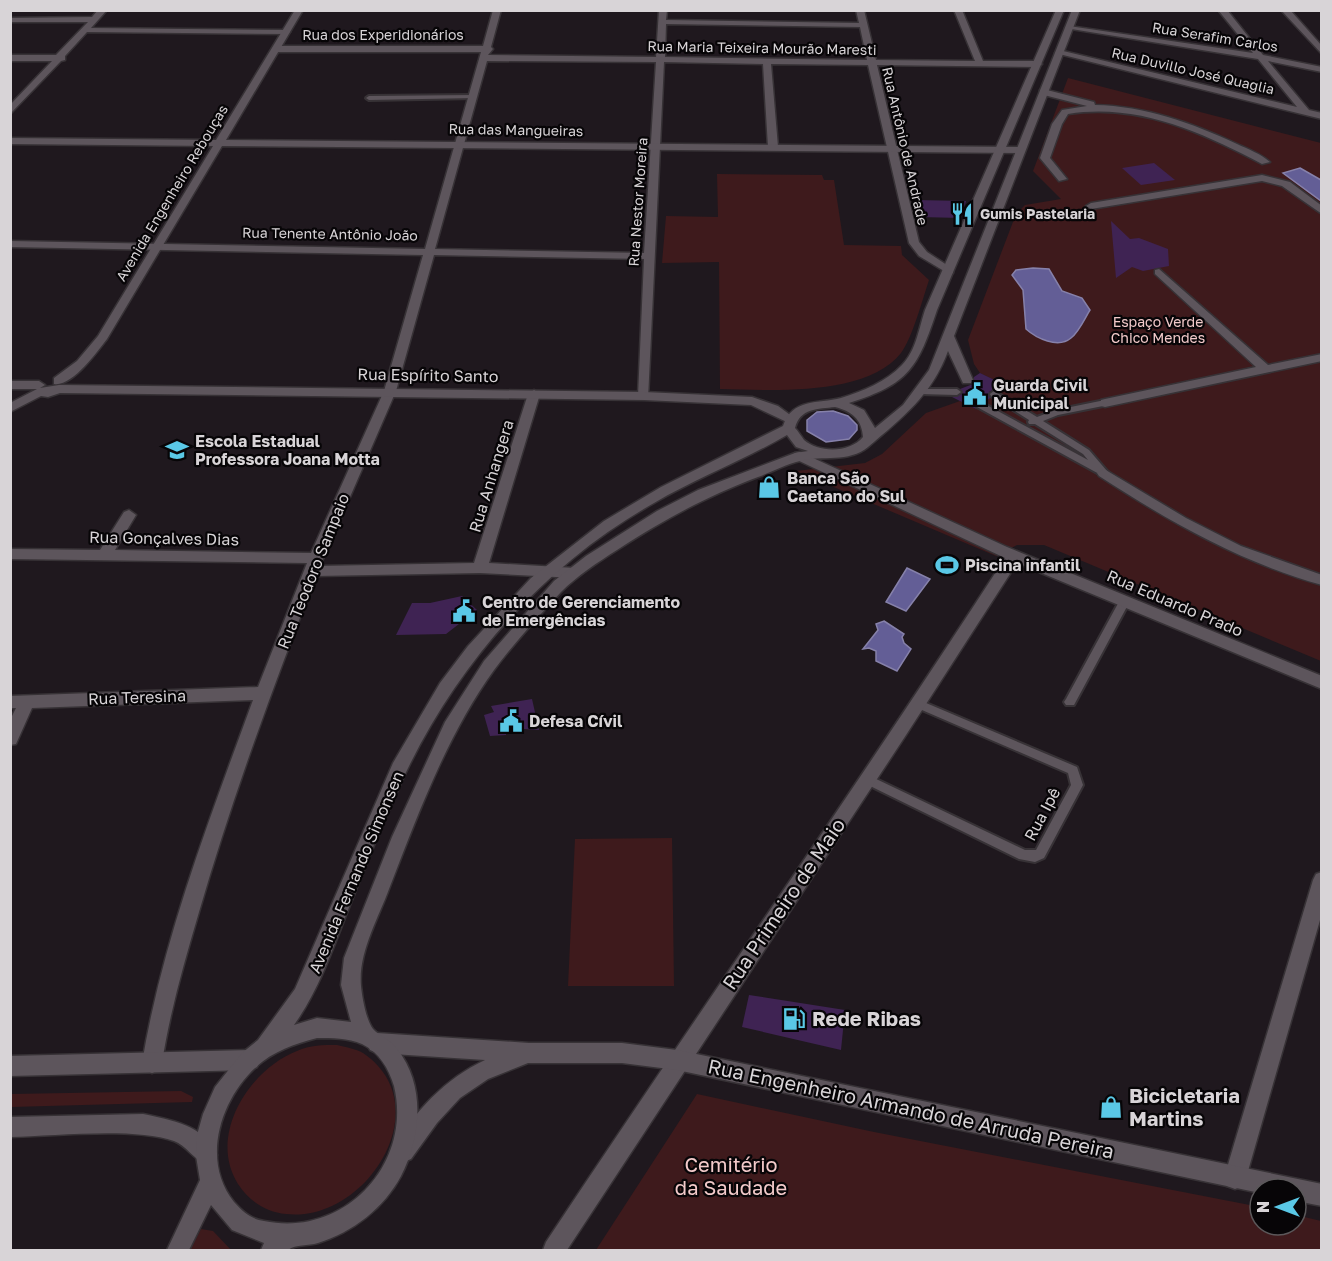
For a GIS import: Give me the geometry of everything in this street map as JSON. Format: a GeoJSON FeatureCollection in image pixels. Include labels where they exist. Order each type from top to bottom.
{"type":"FeatureCollection","features":[{"type":"Feature","properties":{"kind":"street"},"geometry":{"type":"LineString","coordinates":[[10,111],[62,58],[103,10]]}},
{"type":"Feature","properties":{"kind":"street","name":"Avenida Engenheiro Rebouças"},"geometry":{"type":"LineString","coordinates":[[58,385],[91,354],[158,247],[299,10]]}},
{"type":"Feature","properties":{"kind":"street","name":"Rua Teodoro Sampaio"},"geometry":{"type":"LineString","coordinates":[[152,1064],[160,1013],[210,843],[263,693],[314,565],[390,391],[487,53],[497,10]]}},
{"type":"Feature","properties":{"kind":"street","name":"Rua Nestor Moreira"},"geometry":{"type":"LineString","coordinates":[[644,396],[649,256],[663,10]]}},
{"type":"Feature","properties":{"kind":"street","name":"Rua Antônio de Andrade"},"geometry":{"type":"LineString","coordinates":[[860,10],[914,243],[923,254],[949,271]]}},
{"type":"Feature","properties":{"kind":"street"},"geometry":{"type":"LineString","coordinates":[[958,10],[980,63]]}},
{"type":"Feature","properties":{"kind":"street","name":"Avenida Fernando Simonsen"},"geometry":{"type":"LineString","coordinates":[[257,1054],[289,1016],[310,981],[400,766],[438,699],[481,641],[545,571],[646,500],[769,441],[790,424],[799,410],[814,404],[834,403],[888,382],[907,368],[1060,10]]}},
{"type":"Feature","properties":{"kind":"street","name":"Avenida Fernando Simonsen"},"geometry":{"type":"LineString","coordinates":[[372,1039],[351,985],[353,958],[405,826],[453,722],[489,665],[559,585],[662,514],[703,493],[800,456],[853,451],[863,445],[869,437],[889,425],[922,392],[935,370],[1076,10]]}},
{"type":"Feature","properties":{"kind":"street"},"geometry":{"type":"LineString","coordinates":[[1222,10],[1306,112]]}},
{"type":"Feature","properties":{"kind":"street"},"geometry":{"type":"LineString","coordinates":[[1285,10],[1322,52]]}},
{"type":"Feature","properties":{"kind":"street"},"geometry":{"type":"LineString","coordinates":[[10,20],[96,19]]}},
{"type":"Feature","properties":{"kind":"street"},"geometry":{"type":"LineString","coordinates":[[663,21],[863,25]]}},
{"type":"Feature","properties":{"kind":"street","name":"Rua Serafim Carlos"},"geometry":{"type":"LineString","coordinates":[[1069,28],[1262,57],[1322,70]]}},
{"type":"Feature","properties":{"kind":"street"},"geometry":{"type":"LineString","coordinates":[[86,30],[286,33]]}},
{"type":"Feature","properties":{"kind":"street","name":"Rua dos Experidionários"},"geometry":{"type":"LineString","coordinates":[[277,49],[487,53]]}},
{"type":"Feature","properties":{"kind":"street","name":"Rua Maria Teixeira Mourão Maresti"},"geometry":{"type":"LineString","coordinates":[[487,53],[661,60],[1038,64]]}},
{"type":"Feature","properties":{"kind":"street","name":"Rua Duvillo José Quaglia"},"geometry":{"type":"LineString","coordinates":[[1059,53],[1322,116]]}},
{"type":"Feature","properties":{"kind":"street"},"geometry":{"type":"LineString","coordinates":[[10,58],[62,58]]}},
{"type":"Feature","properties":{"kind":"street"},"geometry":{"type":"LineString","coordinates":[[767,62],[773,147]]}},
{"type":"Feature","properties":{"kind":"street"},"geometry":{"type":"LineString","coordinates":[[1043,92],[1097,106],[1156,117],[1222,138],[1265,162]]}},
{"type":"Feature","properties":{"kind":"street"},"geometry":{"type":"LineString","coordinates":[[1062,179],[1045,158],[1057,124],[1065,112],[1097,106]]}},
{"type":"Feature","properties":{"kind":"street","name":"Rua das Mangueiras"},"geometry":{"type":"LineString","coordinates":[[10,141],[220,144],[461,142],[1020,150]]}},
{"type":"Feature","properties":{"kind":"street"},"geometry":{"type":"LineString","coordinates":[[1091,206],[1262,178],[1286,184],[1322,211]]}},
{"type":"Feature","properties":{"kind":"street","name":"Rua Tenente Antônio João"},"geometry":{"type":"LineString","coordinates":[[10,244],[649,256]]}},
{"type":"Feature","properties":{"kind":"street"},"geometry":{"type":"LineString","coordinates":[[1159,272],[1264,368]]}},
{"type":"Feature","properties":{"kind":"street"},"geometry":{"type":"LineString","coordinates":[[948,336],[968,381]]}},
{"type":"Feature","properties":{"kind":"street"},"geometry":{"type":"LineString","coordinates":[[1106,402],[1322,357]]}},
{"type":"Feature","properties":{"kind":"street","name":"Rua Espírito Santo"},"geometry":{"type":"LineString","coordinates":[[10,385],[39,389],[48,393],[58,385],[644,396],[752,401],[774,409],[790,424]]}},
{"type":"Feature","properties":{"kind":"street"},"geometry":{"type":"LineString","coordinates":[[10,408],[39,389]]}},
{"type":"Feature","properties":{"kind":"street","name":"Rua Anhangera"},"geometry":{"type":"LineString","coordinates":[[480,568],[534,394]]}},
{"type":"Feature","properties":{"kind":"street"},"geometry":{"type":"LineString","coordinates":[[834,403],[847,406],[862,414],[870,426],[869,437]]}},
{"type":"Feature","properties":{"kind":"street"},"geometry":{"type":"LineString","coordinates":[[790,424],[801,444],[825,453]]}},
{"type":"Feature","properties":{"kind":"street","name":"Rua Eduardo Prado"},"geometry":{"type":"LineString","coordinates":[[800,456],[1014,556],[1322,683]]}},
{"type":"Feature","properties":{"kind":"street"},"geometry":{"type":"LineString","coordinates":[[1104,473],[1173,516],[1226,544],[1322,580]]}},
{"type":"Feature","properties":{"kind":"street"},"geometry":{"type":"LineString","coordinates":[[104,556],[129,515]]}},
{"type":"Feature","properties":{"kind":"street","name":"Rua Gonçalves Dias"},"geometry":{"type":"LineString","coordinates":[[10,554],[314,565],[480,568],[575,573]]}},
{"type":"Feature","properties":{"kind":"street","name":"Rua Primeiro de Maio"},"geometry":{"type":"LineString","coordinates":[[554,1251],[678,1060],[919,704],[1014,556]]}},
{"type":"Feature","properties":{"kind":"street","name":"Rua Teresina"},"geometry":{"type":"LineString","coordinates":[[19,701],[263,693]]}},
{"type":"Feature","properties":{"kind":"street"},"geometry":{"type":"LineString","coordinates":[[10,739],[19,701]]}},
{"type":"Feature","properties":{"kind":"street"},"geometry":{"type":"LineString","coordinates":[[1235,1178],[1322,880]]}},
{"type":"Feature","properties":{"kind":"street"},"geometry":{"type":"LineString","coordinates":[[317,1028],[342,1029],[372,1039],[397,1064],[408,1093],[409,1126],[399,1161],[379,1191],[352,1215],[320,1231],[279,1244],[253,1230],[227,1211],[210,1183],[207,1155],[208,1129],[220,1097],[257,1054],[291,1035],[317,1028]]}},
{"type":"Feature","properties":{"kind":"street","name":"Rua Engenheiro Armando de Arruda Pereira"},"geometry":{"type":"LineString","coordinates":[[372,1039],[529,1053],[622,1053],[678,1060],[1248,1181]]}},
{"type":"Feature","properties":{"kind":"street","name":"Rua Engenheiro Armando de Arruda Pereira"},"geometry":{"type":"LineString","coordinates":[[399,1161],[430,1114],[465,1080],[488,1068],[529,1053]]}},
{"type":"Feature","properties":{"kind":"street"},"geometry":{"type":"LineString","coordinates":[[10,1066],[152,1064],[257,1054]]}},
{"type":"Feature","properties":{"kind":"street"},"geometry":{"type":"LineString","coordinates":[[10,1127],[143,1124],[181,1132],[207,1155]]}},
{"type":"Feature","properties":{"kind":"street"},"geometry":{"type":"LineString","coordinates":[[178,1251],[210,1183]]}},
{"type":"Feature","properties":{"kind":"lane"},"geometry":{"type":"LineString","coordinates":[[369,98],[474,97]]}},
{"type":"Feature","properties":{"kind":"lane"},"geometry":{"type":"LineString","coordinates":[[922,392],[957,392]]}},
{"type":"Feature","properties":{"kind":"lane"},"geometry":{"type":"LineString","coordinates":[[994,394],[1086,452],[1104,473]]}},
{"type":"Feature","properties":{"kind":"lane"},"geometry":{"type":"LineString","coordinates":[[1021,428],[1035,420],[1056,413],[1106,402]]}},
{"type":"Feature","properties":{"kind":"lane"},"geometry":{"type":"LineString","coordinates":[[980,405],[1104,473]]}},
{"type":"Feature","properties":{"kind":"lane"},"geometry":{"type":"LineString","coordinates":[[1020,410],[1056,413]]}},
{"type":"Feature","properties":{"kind":"lane"},"geometry":{"type":"LineString","coordinates":[[1070,702],[1125,601]]}},
{"type":"Feature","properties":{"kind":"lane","name":"Rua Ipê"},"geometry":{"type":"LineString","coordinates":[[868,780],[1023,855],[1035,857],[1040,854],[1077,785],[1073,770],[919,704]]}},
{"type":"Feature","properties":{"kind":"green space","name":"Espaço Verde Chico Mendes"},"geometry":{"type":"Polygon","coordinates":[[[1068,78],[1321,143],[1321,661],[1044,545],[1017,545],[996,556],[796,471],[865,463],[882,454],[926,413],[960,401],[976,409],[1004,385],[980,373],[974,364],[968,340],[1016,214],[1025,205],[1061,199],[1033,171],[1068,78]]]}},
{"type":"Feature","properties":{"kind":"green space"},"geometry":{"type":"Polygon","coordinates":[[[717,174],[822,175],[824,180],[834,180],[844,245],[901,246],[902,255],[929,280],[913,328],[901,353],[885,367],[865,377],[842,384],[790,390],[720,389],[719,262],[662,263],[666,216],[718,217],[717,174]]]}},
{"type":"Feature","properties":{"kind":"green space"},"geometry":{"type":"Polygon","coordinates":[[[672,838],[674,986],[568,986],[575,839],[672,838]]]}},
{"type":"Feature","properties":{"kind":"green space"},"geometry":{"type":"Polygon","coordinates":[[[337,1045],[363,1053],[385,1075],[395,1101],[394,1129],[384,1156],[366,1181],[343,1200],[316,1212],[286,1214],[265,1208],[242,1190],[230,1165],[228,1145],[231,1125],[238,1106],[264,1072],[280,1060],[307,1048],[337,1045]]]}},
{"type":"Feature","properties":{"kind":"green space"},"geometry":{"type":"Polygon","coordinates":[[[181,1091],[193,1097],[192,1102],[11,1107],[11,1094],[181,1091]]]}},
{"type":"Feature","properties":{"kind":"green space","name":"Cemitério da Saudade"},"geometry":{"type":"Polygon","coordinates":[[[697,1094],[874,1132],[1248,1205],[1248,1237],[1308,1237],[1308,1218],[1321,1221],[1321,1250],[596,1250],[697,1094]]]}},
{"type":"Feature","properties":{"kind":"green space"},"geometry":{"type":"Polygon","coordinates":[[[201,1229],[213,1231],[231,1250],[190,1250],[201,1229]]]}},
{"type":"Feature","properties":{"kind":"shaded area"},"geometry":{"type":"Polygon","coordinates":[[[1300,168],[1321,180],[1321,201],[1283,173],[1300,168]]]}},
{"type":"Feature","properties":{"kind":"shaded area"},"geometry":{"type":"Polygon","coordinates":[[[1049,269],[1062,291],[1082,298],[1090,310],[1077,332],[1066,341],[1047,341],[1026,329],[1023,290],[1012,275],[1016,270],[1049,269]]]}},
{"type":"Feature","properties":{"kind":"shaded area"},"geometry":{"type":"Polygon","coordinates":[[[833,411],[848,416],[857,425],[857,430],[849,439],[826,442],[807,431],[807,420],[817,412],[833,411]]]}},
{"type":"Feature","properties":{"kind":"shaded area"},"geometry":{"type":"Polygon","coordinates":[[[907,568],[930,579],[906,611],[886,602],[907,568]]]}},
{"type":"Feature","properties":{"kind":"shaded area"},"geometry":{"type":"Polygon","coordinates":[[[884,621],[904,634],[902,637],[904,643],[911,649],[897,671],[876,661],[876,651],[869,648],[863,649],[878,630],[876,624],[884,621]]]}},
{"type":"Feature","properties":{"kind":"building"},"geometry":{"type":"Polygon","coordinates":[[[1154,163],[1175,180],[1141,185],[1122,168],[1154,163]]]}},
{"type":"Feature","properties":{"kind":"building"},"geometry":{"type":"Polygon","coordinates":[[[915,200],[966,201],[961,218],[919,217],[915,200]]]}},
{"type":"Feature","properties":{"kind":"building"},"geometry":{"type":"Polygon","coordinates":[[[1111,221],[1130,239],[1139,238],[1168,249],[1169,266],[1143,271],[1132,267],[1116,278],[1111,221]]]}},
{"type":"Feature","properties":{"kind":"building"},"geometry":{"type":"Polygon","coordinates":[[[980,373],[1005,385],[998,391],[994,389],[989,392],[990,398],[985,402],[975,401],[976,409],[952,397],[962,394],[960,389],[973,384],[974,377],[980,373]]]}},
{"type":"Feature","properties":{"kind":"building"},"geometry":{"type":"Polygon","coordinates":[[[462,596],[477,610],[446,634],[396,635],[412,603],[430,603],[462,596]]]}},
{"type":"Feature","properties":{"kind":"building","name":"Defesa Cívil"},"geometry":{"type":"Polygon","coordinates":[[[532,699],[539,730],[507,728],[506,735],[490,736],[484,715],[494,712],[491,706],[532,699]]]}},
{"type":"Feature","properties":{"kind":"building","name":"Rede Ribas"},"geometry":{"type":"Polygon","coordinates":[[[749,995],[845,1010],[841,1050],[742,1027],[749,995]]]}},
{"type":"Feature","properties":{"kind":"place","name":"Gumis Pastelaria"},"geometry":{"type":"Point","coordinates":[962,214]}},
{"type":"Feature","properties":{"kind":"place","name":"Guarda Civil Municipal"},"geometry":{"type":"Point","coordinates":[975,394]}},
{"type":"Feature","properties":{"kind":"place","name":"Escola Estadual Professora Joana Motta"},"geometry":{"type":"Point","coordinates":[177,450]}},
{"type":"Feature","properties":{"kind":"place","name":"Banca São Caetano do Sul"},"geometry":{"type":"Point","coordinates":[769,487]}},
{"type":"Feature","properties":{"kind":"place","name":"Piscina infantil"},"geometry":{"type":"Point","coordinates":[947,565]}},
{"type":"Feature","properties":{"kind":"place","name":"Centro de Gerenciamento de Emergências"},"geometry":{"type":"Point","coordinates":[464,611]}},
{"type":"Feature","properties":{"kind":"place","name":"Defesa Cívil"},"geometry":{"type":"Point","coordinates":[511,721]}},
{"type":"Feature","properties":{"kind":"place","name":"Rede Ribas"},"geometry":{"type":"Point","coordinates":[794,1019]}},
{"type":"Feature","properties":{"kind":"place","name":"Bicicletaria Martins"},"geometry":{"type":"Point","coordinates":[1111,1107]}}]}
